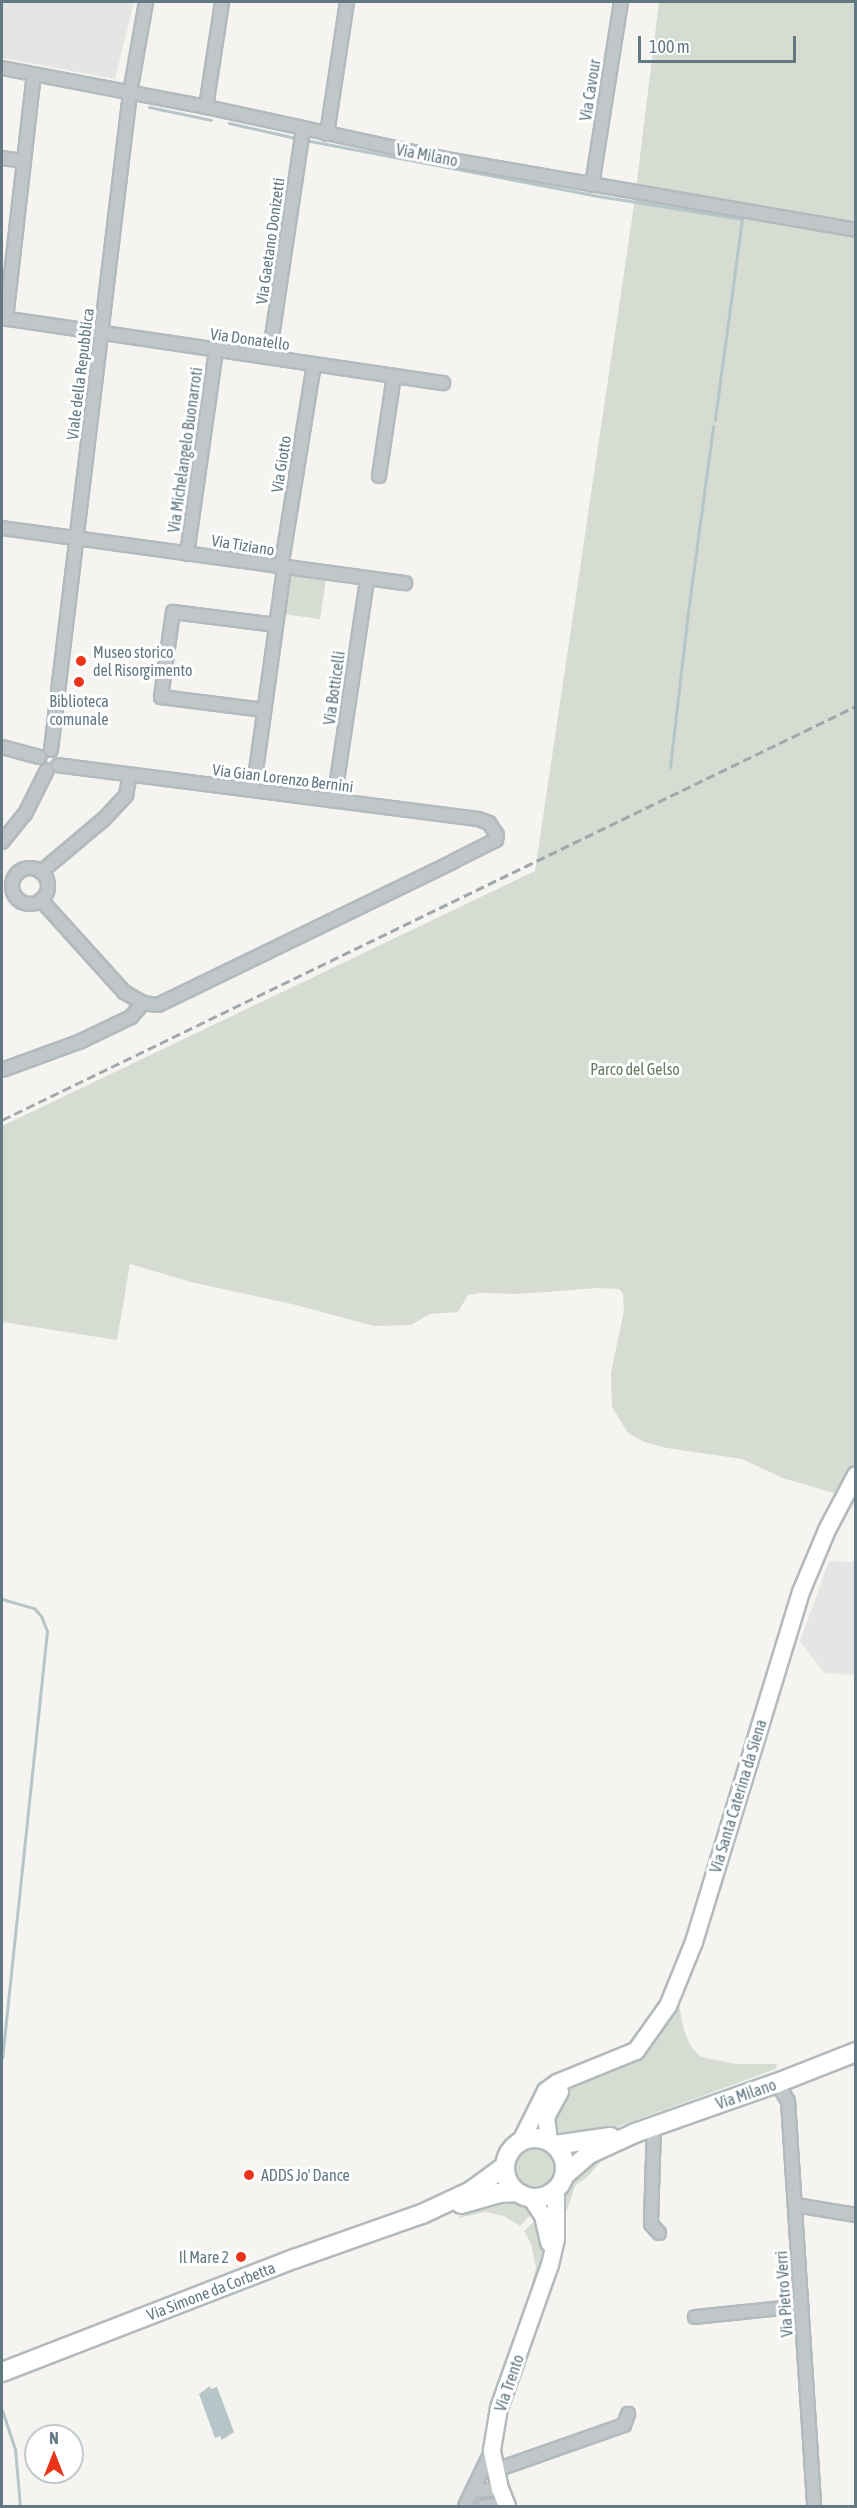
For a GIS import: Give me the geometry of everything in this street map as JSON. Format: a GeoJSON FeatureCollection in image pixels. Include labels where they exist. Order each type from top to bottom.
{"type":"FeatureCollection","features":[{"type":"Feature","properties":{"kind":"main road","name":"Via Milano"},"geometry":{"type":"LineString","coordinates":[[635,2133],[777,2083],[855,2052]]}},
{"type":"Feature","properties":{"kind":"main road"},"geometry":{"type":"LineString","coordinates":[[635,2133],[589,2154],[542,2198],[524,2195],[507,2180],[505,2166],[509,2153],[521,2141],[536,2138],[552,2143],[635,2133]]}},
{"type":"Feature","properties":{"kind":"main road"},"geometry":{"type":"LineString","coordinates":[[552,2143],[564,2158],[560,2182]]}},
{"type":"Feature","properties":{"kind":"main road","name":"Via Simone da Corbetta"},"geometry":{"type":"LineString","coordinates":[[422,2214],[471,2191],[505,2166]]}},
{"type":"Feature","properties":{"kind":"main road","name":"Via Simone da Corbetta"},"geometry":{"type":"LineString","coordinates":[[2,2372],[294,2259],[422,2214],[499,2193],[524,2195]]}},
{"type":"Feature","properties":{"kind":"street","name":"Viale della Repubblica"},"geometry":{"type":"LineString","coordinates":[[45,753],[76,537],[130,93],[146,2]]}},
{"type":"Feature","properties":{"kind":"street"},"geometry":{"type":"LineString","coordinates":[[206,107],[222,2]]}},
{"type":"Feature","properties":{"kind":"street"},"geometry":{"type":"LineString","coordinates":[[327,134],[347,2]]}},
{"type":"Feature","properties":{"kind":"street","name":"Via Cavour"},"geometry":{"type":"LineString","coordinates":[[592,185],[621,2]]}},
{"type":"Feature","properties":{"kind":"street","name":"Via Milano"},"geometry":{"type":"LineString","coordinates":[[2,68],[206,107],[446,159],[855,230]]}},
{"type":"Feature","properties":{"kind":"street"},"geometry":{"type":"LineString","coordinates":[[4,319],[7,257],[24,161],[34,75]]}},
{"type":"Feature","properties":{"kind":"street","name":"Via Gaetano Donizetti"},"geometry":{"type":"LineString","coordinates":[[269,357],[303,129]]}},
{"type":"Feature","properties":{"kind":"street"},"geometry":{"type":"LineString","coordinates":[[2,158],[24,161]]}},
{"type":"Feature","properties":{"kind":"street","name":"Via Donatello"},"geometry":{"type":"LineString","coordinates":[[4,319],[443,383]]}},
{"type":"Feature","properties":{"kind":"street","name":"Via Michelangelo Buonarroti"},"geometry":{"type":"LineString","coordinates":[[187,554],[216,350]]}},
{"type":"Feature","properties":{"kind":"street","name":"Via Giotto"},"geometry":{"type":"LineString","coordinates":[[255,778],[282,568],[314,365]]}},
{"type":"Feature","properties":{"kind":"street"},"geometry":{"type":"LineString","coordinates":[[380,477],[394,376]]}},
{"type":"Feature","properties":{"kind":"street","name":"Via Tiziano"},"geometry":{"type":"LineString","coordinates":[[2,528],[405,583]]}},
{"type":"Feature","properties":{"kind":"street","name":"Via Botticelli"},"geometry":{"type":"LineString","coordinates":[[334,801],[367,579]]}},
{"type":"Feature","properties":{"kind":"street"},"geometry":{"type":"LineString","coordinates":[[264,710],[160,697],[173,612],[276,625]]}},
{"type":"Feature","properties":{"kind":"street"},"geometry":{"type":"LineString","coordinates":[[2,747],[58,756],[25,814],[2,842]]}},
{"type":"Feature","properties":{"kind":"street"},"geometry":{"type":"LineString","coordinates":[[45,753],[41,767],[53,768]]}},
{"type":"Feature","properties":{"kind":"street","name":"Via Gian Lorenzo Bernini"},"geometry":{"type":"LineString","coordinates":[[53,768],[130,775],[478,819],[489,823],[497,835],[496,840],[158,1005],[143,1003]]}},
{"type":"Feature","properties":{"kind":"street"},"geometry":{"type":"LineString","coordinates":[[41,872],[104,819],[126,795],[130,775]]}},
{"type":"Feature","properties":{"kind":"street"},"geometry":{"type":"LineString","coordinates":[[24,869],[36,869],[41,872],[48,886],[41,900],[29,903],[18,899],[12,882],[15,876],[24,869]]}},
{"type":"Feature","properties":{"kind":"street"},"geometry":{"type":"LineString","coordinates":[[2,1070],[79,1042],[131,1017],[143,1003],[124,992],[41,900]]}},
{"type":"Feature","properties":{"kind":"street","name":"Via Santa Caterina da Siena"},"geometry":{"type":"LineString","coordinates":[[521,2141],[546,2091],[575,2076],[636,2051],[660,2019],[675,1992],[694,1942],[801,1592],[827,1530],[855,1475]]}},
{"type":"Feature","properties":{"kind":"street","name":"Via Santa Caterina da Siena"},"geometry":{"type":"LineString","coordinates":[[552,2143],[545,2126],[549,2108],[554,2097],[575,2076]]}},
{"type":"Feature","properties":{"kind":"street","name":"Via Pietro Verri"},"geometry":{"type":"LineString","coordinates":[[777,2083],[788,2101],[814,2506]]}},
{"type":"Feature","properties":{"kind":"street"},"geometry":{"type":"LineString","coordinates":[[654,2126],[651,2224],[659,2233]]}},
{"type":"Feature","properties":{"kind":"street","name":"Via Trento"},"geometry":{"type":"LineString","coordinates":[[465,2506],[492,2450],[499,2408],[538,2304],[556,2239],[560,2182]]}},
{"type":"Feature","properties":{"kind":"street","name":"Via Trento"},"geometry":{"type":"LineString","coordinates":[[524,2195],[543,2216],[551,2259]]}},
{"type":"Feature","properties":{"kind":"street"},"geometry":{"type":"LineString","coordinates":[[795,2205],[855,2215]]}},
{"type":"Feature","properties":{"kind":"street"},"geometry":{"type":"LineString","coordinates":[[695,2317],[801,2306]]}},
{"type":"Feature","properties":{"kind":"street"},"geometry":{"type":"LineString","coordinates":[[496,2470],[624,2425],[628,2414]]}},
{"type":"Feature","properties":{"kind":"street"},"geometry":{"type":"LineString","coordinates":[[492,2450],[504,2500]]}},
{"type":"Feature","properties":{"kind":"street"},"geometry":{"type":"LineString","coordinates":[[474,2491],[504,2500]]}},
{"type":"Feature","properties":{"kind":"street"},"geometry":{"type":"LineString","coordinates":[[484,2506],[504,2500]]}},
{"type":"Feature","properties":{"kind":"shaded area"},"geometry":{"type":"Polygon","coordinates":[[[2,2],[134,2],[115,79],[2,58],[2,2]]]}},
{"type":"Feature","properties":{"kind":"shaded area"},"geometry":{"type":"Polygon","coordinates":[[[829,1561],[855,1562],[855,1675],[824,1673],[800,1641],[829,1561]]]}},
{"type":"Feature","properties":{"kind":"shaded area"},"geometry":{"type":"Polygon","coordinates":[[[210,2386],[211,2389],[217,2387],[234,2432],[222,2440],[220,2436],[215,2438],[199,2394],[210,2386]]]}},
{"type":"Feature","properties":{"kind":"green space","name":"Parco del Gelso"},"geometry":{"type":"Polygon","coordinates":[[[659,2],[855,2],[856,1460],[844,1483],[834,1493],[783,1478],[742,1459],[667,1448],[644,1442],[628,1433],[612,1407],[611,1373],[624,1310],[623,1294],[619,1289],[598,1288],[518,1294],[480,1293],[468,1295],[458,1312],[430,1314],[411,1325],[374,1326],[292,1304],[191,1282],[130,1264],[117,1340],[2,1322],[2,1126],[535,871],[634,205],[659,2]]]}},
{"type":"Feature","properties":{"kind":"green space"},"geometry":{"type":"Polygon","coordinates":[[[288,575],[326,580],[320,619],[282,614],[288,575]]]}},
{"type":"Feature","properties":{"kind":"green space"},"geometry":{"type":"Polygon","coordinates":[[[679,2004],[683,2027],[690,2045],[701,2057],[736,2064],[777,2064],[776,2069],[617,2127],[570,2139],[556,2136],[553,2112],[569,2090],[578,2083],[635,2062],[653,2044],[679,2004]]]}},
{"type":"Feature","properties":{"kind":"green space"},"geometry":{"type":"Polygon","coordinates":[[[535,2147],[549,2153],[555,2167],[549,2181],[535,2187],[521,2181],[515,2167],[521,2153],[535,2147]]]}},
{"type":"Feature","properties":{"kind":"green space"},"geometry":{"type":"Polygon","coordinates":[[[608,2153],[588,2176],[575,2186],[567,2210],[561,2210],[561,2199],[573,2176],[578,2170],[608,2153]]]}},
{"type":"Feature","properties":{"kind":"green space"},"geometry":{"type":"Polygon","coordinates":[[[512,2199],[525,2203],[532,2214],[520,2226],[504,2216],[485,2212],[458,2218],[462,2213],[498,2200],[512,2199]]]}},
{"type":"Feature","properties":{"kind":"green space"},"geometry":{"type":"Polygon","coordinates":[[[537,2219],[543,2262],[527,2305],[536,2267],[531,2244],[524,2231],[537,2219]]]}},
{"type":"Feature","properties":{"kind":"waterway"},"geometry":{"type":"LineString","coordinates":[[149,107],[211,120]]}},
{"type":"Feature","properties":{"kind":"waterway"},"geometry":{"type":"LineString","coordinates":[[229,123],[295,138]]}},
{"type":"Feature","properties":{"kind":"waterway"},"geometry":{"type":"LineString","coordinates":[[305,140],[592,195],[742,219],[715,419]]}},
{"type":"Feature","properties":{"kind":"waterway"},"geometry":{"type":"LineString","coordinates":[[670,767],[713,426]]}},
{"type":"Feature","properties":{"kind":"waterway"},"geometry":{"type":"LineString","coordinates":[[2,1599],[34,1608],[41,1616],[47,1631],[2,2058]]}},
{"type":"Feature","properties":{"kind":"waterway"},"geometry":{"type":"LineString","coordinates":[[2,2410],[15,2449],[20,2506]]}},
{"type":"Feature","properties":{"kind":"railway"},"geometry":{"type":"LineString","coordinates":[[2,1120],[856,706]]}},
{"type":"Feature","properties":{"kind":"place","name":"Museo storico del Risorgimento"},"geometry":{"type":"Point","coordinates":[81,661]}},
{"type":"Feature","properties":{"kind":"place","name":"Biblioteca comunale"},"geometry":{"type":"Point","coordinates":[79,682]}},
{"type":"Feature","properties":{"kind":"place","name":"ADDS Jo' Dance"},"geometry":{"type":"Point","coordinates":[249,2175]}},
{"type":"Feature","properties":{"kind":"place","name":"Il Mare 2"},"geometry":{"type":"Point","coordinates":[241,2257]}}]}
